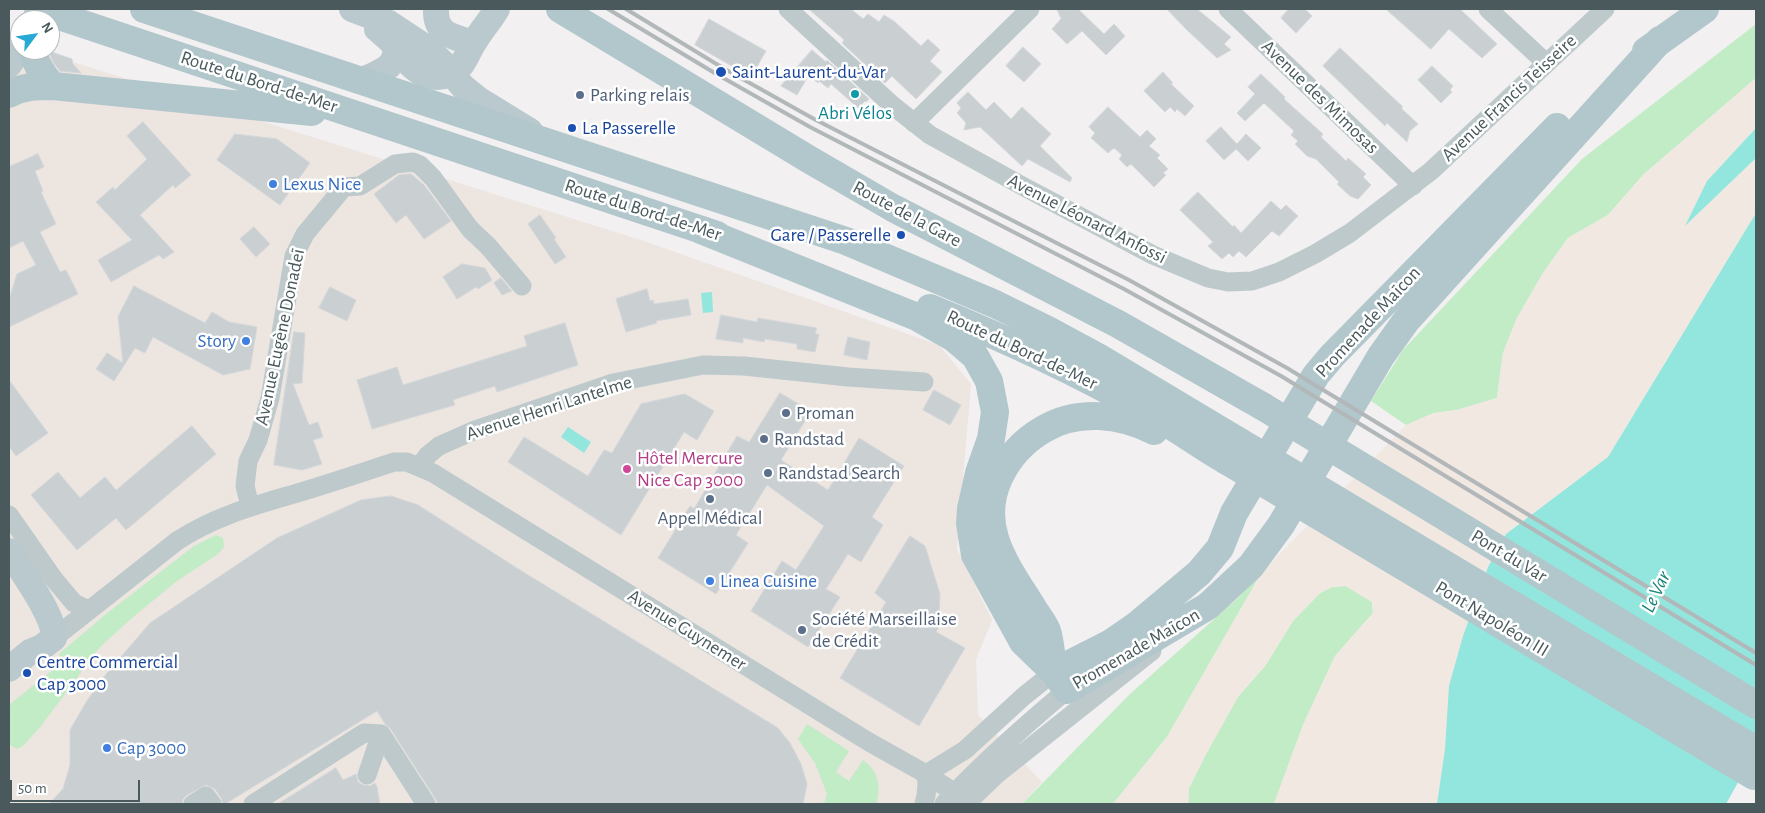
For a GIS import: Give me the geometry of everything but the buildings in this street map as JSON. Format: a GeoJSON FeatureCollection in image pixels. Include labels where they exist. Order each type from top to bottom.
{"type":"FeatureCollection","features":[{"type":"Feature","properties":{"kind":"main road","name":"Route du Bord-de-Mer"},"geometry":{"type":"LineString","coordinates":[[38,9],[439,141],[700,230],[840,272],[983,329],[1097,384],[1226,452]]}},
{"type":"Feature","properties":{"kind":"main road","name":"Route du Bord-de-Mer"},"geometry":{"type":"LineString","coordinates":[[144,9],[846,242],[995,304],[1098,357],[1226,452]]}},
{"type":"Feature","properties":{"kind":"main road"},"geometry":{"type":"LineString","coordinates":[[392,35],[409,20],[430,9]]}},
{"type":"Feature","properties":{"kind":"main road"},"geometry":{"type":"LineString","coordinates":[[436,9],[439,27],[443,32],[473,43]]}},
{"type":"Feature","properties":{"kind":"main road"},"geometry":{"type":"LineString","coordinates":[[452,73],[462,64],[473,43],[493,15],[517,9]]}},
{"type":"Feature","properties":{"kind":"main road","name":"Route de la Gare"},"geometry":{"type":"LineString","coordinates":[[560,9],[893,208],[1118,324],[1262,406]]}},
{"type":"Feature","properties":{"kind":"main road","name":"Promenade Maïcon"},"geometry":{"type":"LineString","coordinates":[[1060,681],[1137,625],[1199,573],[1220,548],[1234,513],[1316,375],[1332,356],[1586,97],[1660,40],[1705,9]]}},
{"type":"Feature","properties":{"kind":"main road"},"geometry":{"type":"LineString","coordinates":[[356,11],[392,35],[427,48],[463,87],[478,99],[552,144]]}},
{"type":"Feature","properties":{"kind":"main road"},"geometry":{"type":"LineString","coordinates":[[361,81],[393,63],[396,56],[392,35]]}},
{"type":"Feature","properties":{"kind":"main road","name":"Promenade Maïcon"},"geometry":{"type":"LineString","coordinates":[[1060,681],[1187,619],[1208,606],[1251,566],[1281,525],[1381,356],[1406,320],[1660,40]]}},
{"type":"Feature","properties":{"kind":"main road"},"geometry":{"type":"LineString","coordinates":[[35,60],[40,72],[53,86]]}},
{"type":"Feature","properties":{"kind":"main road"},"geometry":{"type":"LineString","coordinates":[[9,94],[31,86],[53,86],[294,109],[316,113],[407,139],[439,141]]}},
{"type":"Feature","properties":{"kind":"main road"},"geometry":{"type":"LineString","coordinates":[[700,230],[917,317],[954,338],[975,356],[989,381],[995,412],[991,439],[979,473],[970,508],[970,523],[975,555],[1022,642],[1060,681]]}},
{"type":"Feature","properties":{"kind":"main road","name":"Pont du Var"},"geometry":{"type":"LineString","coordinates":[[1262,406],[1756,705]]}},
{"type":"Feature","properties":{"kind":"main road"},"geometry":{"type":"LineString","coordinates":[[1060,681],[1047,630],[1002,558],[991,524],[990,502],[1004,466],[1016,450],[1032,436],[1051,425],[1080,417],[1123,418],[1149,428],[1176,442],[1226,452]]}},
{"type":"Feature","properties":{"kind":"main road","name":"Pont Napoléon III"},"geometry":{"type":"LineString","coordinates":[[1226,452],[1756,750]]}},
{"type":"Feature","properties":{"kind":"main road","name":"Pont Napoléon III"},"geometry":{"type":"LineString","coordinates":[[1226,452],[1756,778]]}},
{"type":"Feature","properties":{"kind":"main road"},"geometry":{"type":"LineString","coordinates":[[9,551],[55,630],[54,638],[42,647],[30,652],[9,669]]}},
{"type":"Feature","properties":{"kind":"street","name":"Avenue Léonard Anfossi"},"geometry":{"type":"LineString","coordinates":[[788,9],[914,123],[930,135],[1153,255],[1208,278],[1228,282],[1252,281],[1279,272],[1315,254],[1350,233],[1413,186]]}},
{"type":"Feature","properties":{"kind":"street"},"geometry":{"type":"LineString","coordinates":[[914,123],[1030,9]]}},
{"type":"Feature","properties":{"kind":"street","name":"Avenue des Mimosas"},"geometry":{"type":"LineString","coordinates":[[1228,9],[1413,186]]}},
{"type":"Feature","properties":{"kind":"street"},"geometry":{"type":"LineString","coordinates":[[1488,9],[1546,63]]}},
{"type":"Feature","properties":{"kind":"street","name":"Avenue Francis Teisseire"},"geometry":{"type":"LineString","coordinates":[[1413,186],[1432,171],[1604,9]]}},
{"type":"Feature","properties":{"kind":"street","name":"Avenue Eugène Donadeï"},"geometry":{"type":"LineString","coordinates":[[250,506],[245,486],[248,461],[258,440],[270,398],[294,256],[305,234],[344,187],[360,186],[395,164],[413,162],[420,165],[433,178],[470,229],[488,246],[522,286]]}},
{"type":"Feature","properties":{"kind":"street","name":"Avenue Henri Lantelme"},"geometry":{"type":"LineString","coordinates":[[419,467],[428,455],[439,446],[475,430],[613,383],[703,365],[744,366],[848,377],[924,382]]}},
{"type":"Feature","properties":{"kind":"street"},"geometry":{"type":"LineString","coordinates":[[54,638],[176,541],[194,529],[250,506],[394,462],[407,462],[419,467]]}},
{"type":"Feature","properties":{"kind":"street","name":"Avenue Guynemer"},"geometry":{"type":"LineString","coordinates":[[419,467],[433,473],[860,737],[926,774],[955,801]]}},
{"type":"Feature","properties":{"kind":"street"},"geometry":{"type":"LineString","coordinates":[[9,515],[53,578],[74,603],[89,610]]}},
{"type":"Feature","properties":{"kind":"street"},"geometry":{"type":"LineString","coordinates":[[955,801],[997,774],[1159,646],[1187,619]]}},
{"type":"Feature","properties":{"kind":"street"},"geometry":{"type":"LineString","coordinates":[[955,801],[981,766],[1060,681]]}},
{"type":"Feature","properties":{"kind":"street"},"geometry":{"type":"LineString","coordinates":[[924,804],[927,783],[926,774],[965,750],[1024,696],[1060,681]]}},
{"type":"Feature","properties":{"kind":"street"},"geometry":{"type":"LineString","coordinates":[[253,804],[364,733],[381,734]]}},
{"type":"Feature","properties":{"kind":"street"},"geometry":{"type":"LineString","coordinates":[[367,775],[381,734]]}},
{"type":"Feature","properties":{"kind":"street"},"geometry":{"type":"LineString","coordinates":[[381,734],[426,804]]}},
{"type":"Feature","properties":{"kind":"street"},"geometry":{"type":"LineString","coordinates":[[193,804],[206,796],[212,804]]}},
{"type":"Feature","properties":{"kind":"shaded area"},"geometry":{"type":"Polygon","coordinates":[[[9,42],[10,60],[60,60],[60,58],[641,240],[939,345],[971,384],[957,549],[992,620],[976,660],[978,715],[1042,782],[1022,804],[9,804],[9,42]]]}},
{"type":"Feature","properties":{"kind":"green space"},"geometry":{"type":"Polygon","coordinates":[[[1756,24],[1756,78],[1644,174],[1608,215],[1568,238],[1543,273],[1517,318],[1503,353],[1497,398],[1457,410],[1434,413],[1406,425],[1371,401],[1403,350],[1582,159],[1756,24]]]}},
{"type":"Feature","properties":{"kind":"green space"},"geometry":{"type":"Polygon","coordinates":[[[216,535],[223,538],[224,547],[218,554],[177,581],[100,647],[41,726],[23,746],[17,749],[10,745],[9,705],[55,668],[60,653],[105,615],[194,546],[216,535]]]}},
{"type":"Feature","properties":{"kind":"green space"},"geometry":{"type":"Polygon","coordinates":[[[1262,572],[1167,737],[1113,804],[1022,804],[1130,694],[1239,597],[1262,572]]]}},
{"type":"Feature","properties":{"kind":"green space"},"geometry":{"type":"Polygon","coordinates":[[[1346,586],[1372,602],[1373,613],[1335,656],[1303,725],[1274,804],[1188,804],[1189,788],[1238,696],[1265,666],[1293,621],[1320,593],[1332,587],[1346,586]]]}},
{"type":"Feature","properties":{"kind":"green space"},"geometry":{"type":"Polygon","coordinates":[[[807,724],[849,751],[836,772],[849,781],[863,760],[868,764],[877,780],[879,792],[876,804],[821,804],[825,801],[827,794],[815,763],[798,739],[807,724]]]}},
{"type":"Feature","properties":{"kind":"sand"},"geometry":{"type":"Polygon","coordinates":[[[1756,78],[1756,128],[1707,181],[1686,225],[1756,158],[1755,215],[1608,457],[1506,534],[1488,567],[1463,636],[1437,804],[1274,804],[1303,725],[1335,656],[1373,613],[1372,602],[1346,586],[1332,587],[1320,593],[1293,621],[1265,666],[1238,697],[1189,788],[1188,804],[1113,804],[1167,737],[1262,572],[1406,425],[1434,413],[1457,410],[1497,398],[1503,353],[1517,318],[1543,273],[1568,238],[1608,215],[1644,174],[1756,78]]]}},
{"type":"Feature","properties":{"kind":"water"},"geometry":{"type":"Polygon","coordinates":[[[1756,128],[1756,158],[1685,226],[1707,181],[1756,128]]]}},
{"type":"Feature","properties":{"kind":"water","name":"Le Var"},"geometry":{"type":"Polygon","coordinates":[[[1756,213],[1756,750],[1726,804],[1437,804],[1445,749],[1449,686],[1463,636],[1488,567],[1506,534],[1608,457],[1756,213]]]}},
{"type":"Feature","properties":{"kind":"water"},"geometry":{"type":"Polygon","coordinates":[[[712,292],[713,312],[703,313],[701,293],[712,292]]]}},
{"type":"Feature","properties":{"kind":"water"},"geometry":{"type":"Polygon","coordinates":[[[568,427],[591,442],[584,453],[561,437],[568,427]]]}},
{"type":"Feature","properties":{"kind":"railway"},"geometry":{"type":"LineString","coordinates":[[608,9],[718,75],[810,127],[1124,289],[1281,376],[1756,665]]}},
{"type":"Feature","properties":{"kind":"railway"},"geometry":{"type":"LineString","coordinates":[[626,9],[723,68],[814,119],[1129,280],[1287,368],[1756,653]]}},
{"type":"Feature","properties":{"kind":"place","name":"Saint-Laurent-du-Var"},"geometry":{"type":"Point","coordinates":[721,72]}},
{"type":"Feature","properties":{"kind":"place","name":"Abri Vélos"},"geometry":{"type":"Point","coordinates":[855,94]}},
{"type":"Feature","properties":{"kind":"place","name":"Parking relais"},"geometry":{"type":"Point","coordinates":[580,95]}},
{"type":"Feature","properties":{"kind":"place","name":"La Passerelle"},"geometry":{"type":"Point","coordinates":[572,128]}},
{"type":"Feature","properties":{"kind":"place","name":"Lexus Nice"},"geometry":{"type":"Point","coordinates":[273,184]}},
{"type":"Feature","properties":{"kind":"place","name":"Gare / Passerelle"},"geometry":{"type":"Point","coordinates":[901,235]}},
{"type":"Feature","properties":{"kind":"place","name":"Story"},"geometry":{"type":"Point","coordinates":[246,341]}},
{"type":"Feature","properties":{"kind":"place","name":"Proman"},"geometry":{"type":"Point","coordinates":[786,413]}},
{"type":"Feature","properties":{"kind":"place","name":"Randstad"},"geometry":{"type":"Point","coordinates":[764,439]}},
{"type":"Feature","properties":{"kind":"place","name":"Hôtel Mercure Nice Cap 3000"},"geometry":{"type":"Point","coordinates":[627,469]}},
{"type":"Feature","properties":{"kind":"place","name":"Randstad Search"},"geometry":{"type":"Point","coordinates":[768,473]}},
{"type":"Feature","properties":{"kind":"place","name":"Appel Médical"},"geometry":{"type":"Point","coordinates":[710,499]}},
{"type":"Feature","properties":{"kind":"place","name":"Linea Cuisine"},"geometry":{"type":"Point","coordinates":[710,581]}},
{"type":"Feature","properties":{"kind":"place","name":"Société Marseillaise de Crédit"},"geometry":{"type":"Point","coordinates":[802,630]}},
{"type":"Feature","properties":{"kind":"place","name":"Centre Commercial Cap 3000"},"geometry":{"type":"Point","coordinates":[27,673]}},
{"type":"Feature","properties":{"kind":"place","name":"Cap 3000"},"geometry":{"type":"Point","coordinates":[107,748]}}]}
